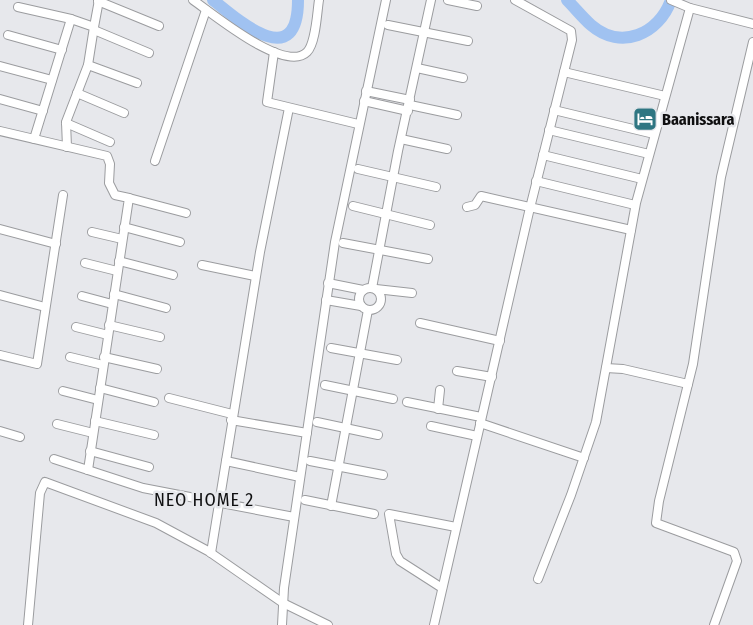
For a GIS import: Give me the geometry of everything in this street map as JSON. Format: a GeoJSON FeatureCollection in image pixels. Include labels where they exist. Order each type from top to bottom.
{"type":"FeatureCollection","features":[{"type":"Feature","properties":{"kind":"street"},"geometry":{"type":"LineString","coordinates":[[193,0],[238,33],[274,52],[293,57],[306,54],[308,51],[315,28],[319,0]]}},
{"type":"Feature","properties":{"kind":"street"},"geometry":{"type":"LineString","coordinates":[[282,625],[294,517],[328,283],[358,124],[386,0]]}},
{"type":"Feature","properties":{"kind":"street"},"geometry":{"type":"LineString","coordinates":[[326,300],[361,306],[368,310],[377,308],[380,305],[381,296],[374,288],[379,250],[431,0]]}},
{"type":"Feature","properties":{"kind":"street"},"geometry":{"type":"LineString","coordinates":[[448,0],[477,6]]}},
{"type":"Feature","properties":{"kind":"street"},"geometry":{"type":"LineString","coordinates":[[434,625],[530,206],[572,40],[571,31],[515,0]]}},
{"type":"Feature","properties":{"kind":"street"},"geometry":{"type":"LineString","coordinates":[[671,0],[687,7],[753,24]]}},
{"type":"Feature","properties":{"kind":"street"},"geometry":{"type":"LineString","coordinates":[[67,147],[66,123],[88,65],[98,1],[159,26]]}},
{"type":"Feature","properties":{"kind":"street"},"geometry":{"type":"LineString","coordinates":[[18,7],[71,20],[149,52]]}},
{"type":"Feature","properties":{"kind":"street"},"geometry":{"type":"LineString","coordinates":[[538,578],[596,422],[635,205],[687,7]]}},
{"type":"Feature","properties":{"kind":"street"},"geometry":{"type":"LineString","coordinates":[[155,161],[206,10]]}},
{"type":"Feature","properties":{"kind":"street"},"geometry":{"type":"LineString","coordinates":[[34,139],[71,20]]}},
{"type":"Feature","properties":{"kind":"street"},"geometry":{"type":"LineString","coordinates":[[388,25],[468,41]]}},
{"type":"Feature","properties":{"kind":"street"},"geometry":{"type":"LineString","coordinates":[[8,35],[62,50]]}},
{"type":"Feature","properties":{"kind":"street"},"geometry":{"type":"LineString","coordinates":[[714,625],[737,561],[734,552],[656,524],[659,501],[688,384],[708,277],[722,177],[753,42]]}},
{"type":"Feature","properties":{"kind":"street"},"geometry":{"type":"LineString","coordinates":[[274,52],[266,100],[290,108],[358,124]]}},
{"type":"Feature","properties":{"kind":"street"},"geometry":{"type":"LineString","coordinates":[[88,65],[137,83]]}},
{"type":"Feature","properties":{"kind":"street"},"geometry":{"type":"LineString","coordinates":[[0,66],[52,80]]}},
{"type":"Feature","properties":{"kind":"street"},"geometry":{"type":"LineString","coordinates":[[417,68],[463,78]]}},
{"type":"Feature","properties":{"kind":"street"},"geometry":{"type":"LineString","coordinates":[[564,72],[665,96]]}},
{"type":"Feature","properties":{"kind":"street"},"geometry":{"type":"LineString","coordinates":[[366,91],[409,106]]}},
{"type":"Feature","properties":{"kind":"street"},"geometry":{"type":"LineString","coordinates":[[77,93],[124,112]]}},
{"type":"Feature","properties":{"kind":"street"},"geometry":{"type":"LineString","coordinates":[[0,99],[43,111]]}},
{"type":"Feature","properties":{"kind":"street"},"geometry":{"type":"LineString","coordinates":[[364,101],[409,106],[457,115]]}},
{"type":"Feature","properties":{"kind":"street"},"geometry":{"type":"LineString","coordinates":[[211,553],[255,276],[290,108]]}},
{"type":"Feature","properties":{"kind":"street"},"geometry":{"type":"LineString","coordinates":[[554,110],[654,134]]}},
{"type":"Feature","properties":{"kind":"street"},"geometry":{"type":"LineString","coordinates":[[66,123],[110,142]]}},
{"type":"Feature","properties":{"kind":"street"},"geometry":{"type":"LineString","coordinates":[[549,130],[649,154]]}},
{"type":"Feature","properties":{"kind":"street"},"geometry":{"type":"LineString","coordinates":[[0,131],[107,156],[110,164],[109,183],[116,195],[186,213]]}},
{"type":"Feature","properties":{"kind":"street"},"geometry":{"type":"LineString","coordinates":[[401,139],[447,149]]}},
{"type":"Feature","properties":{"kind":"street"},"geometry":{"type":"LineString","coordinates":[[543,155],[642,179]]}},
{"type":"Feature","properties":{"kind":"street"},"geometry":{"type":"LineString","coordinates":[[358,169],[436,187]]}},
{"type":"Feature","properties":{"kind":"street"},"geometry":{"type":"LineString","coordinates":[[536,181],[635,205]]}},
{"type":"Feature","properties":{"kind":"street"},"geometry":{"type":"LineString","coordinates":[[0,355],[37,364],[63,195]]}},
{"type":"Feature","properties":{"kind":"street"},"geometry":{"type":"LineString","coordinates":[[467,207],[475,205],[481,196],[630,230]]}},
{"type":"Feature","properties":{"kind":"street"},"geometry":{"type":"LineString","coordinates":[[88,470],[129,198]]}},
{"type":"Feature","properties":{"kind":"street"},"geometry":{"type":"LineString","coordinates":[[353,206],[430,225]]}},
{"type":"Feature","properties":{"kind":"street"},"geometry":{"type":"LineString","coordinates":[[124,227],[180,242]]}},
{"type":"Feature","properties":{"kind":"street"},"geometry":{"type":"LineString","coordinates":[[0,229],[56,244]]}},
{"type":"Feature","properties":{"kind":"street"},"geometry":{"type":"LineString","coordinates":[[92,232],[122,239]]}},
{"type":"Feature","properties":{"kind":"street"},"geometry":{"type":"LineString","coordinates":[[342,243],[428,259]]}},
{"type":"Feature","properties":{"kind":"street"},"geometry":{"type":"LineString","coordinates":[[119,261],[173,275]]}},
{"type":"Feature","properties":{"kind":"street"},"geometry":{"type":"LineString","coordinates":[[85,264],[117,271]]}},
{"type":"Feature","properties":{"kind":"street"},"geometry":{"type":"LineString","coordinates":[[202,265],[255,276]]}},
{"type":"Feature","properties":{"kind":"street"},"geometry":{"type":"LineString","coordinates":[[328,283],[364,290],[374,288],[412,293]]}},
{"type":"Feature","properties":{"kind":"street"},"geometry":{"type":"LineString","coordinates":[[361,306],[359,297],[364,290]]}},
{"type":"Feature","properties":{"kind":"street"},"geometry":{"type":"LineString","coordinates":[[114,294],[166,308]]}},
{"type":"Feature","properties":{"kind":"street"},"geometry":{"type":"LineString","coordinates":[[0,295],[46,307]]}},
{"type":"Feature","properties":{"kind":"street"},"geometry":{"type":"LineString","coordinates":[[82,296],[112,304]]}},
{"type":"Feature","properties":{"kind":"street"},"geometry":{"type":"LineString","coordinates":[[331,506],[368,310]]}},
{"type":"Feature","properties":{"kind":"street"},"geometry":{"type":"LineString","coordinates":[[420,323],[500,341]]}},
{"type":"Feature","properties":{"kind":"street"},"geometry":{"type":"LineString","coordinates":[[109,325],[160,337]]}},
{"type":"Feature","properties":{"kind":"street"},"geometry":{"type":"LineString","coordinates":[[76,327],[108,335]]}},
{"type":"Feature","properties":{"kind":"street"},"geometry":{"type":"LineString","coordinates":[[331,348],[396,360]]}},
{"type":"Feature","properties":{"kind":"street"},"geometry":{"type":"LineString","coordinates":[[70,357],[157,369]]}},
{"type":"Feature","properties":{"kind":"street"},"geometry":{"type":"LineString","coordinates":[[606,368],[623,369],[688,384]]}},
{"type":"Feature","properties":{"kind":"street"},"geometry":{"type":"LineString","coordinates":[[457,371],[492,377]]}},
{"type":"Feature","properties":{"kind":"street"},"geometry":{"type":"LineString","coordinates":[[325,385],[393,399]]}},
{"type":"Feature","properties":{"kind":"street"},"geometry":{"type":"LineString","coordinates":[[100,388],[154,402]]}},
{"type":"Feature","properties":{"kind":"street"},"geometry":{"type":"LineString","coordinates":[[438,409],[440,390]]}},
{"type":"Feature","properties":{"kind":"street"},"geometry":{"type":"LineString","coordinates":[[63,391],[98,400]]}},
{"type":"Feature","properties":{"kind":"street"},"geometry":{"type":"LineString","coordinates":[[169,398],[232,417],[307,433]]}},
{"type":"Feature","properties":{"kind":"street"},"geometry":{"type":"LineString","coordinates":[[407,402],[481,420],[584,458]]}},
{"type":"Feature","properties":{"kind":"street"},"geometry":{"type":"LineString","coordinates":[[95,421],[154,435]]}},
{"type":"Feature","properties":{"kind":"street"},"geometry":{"type":"LineString","coordinates":[[317,422],[378,435]]}},
{"type":"Feature","properties":{"kind":"street"},"geometry":{"type":"LineString","coordinates":[[57,424],[93,433]]}},
{"type":"Feature","properties":{"kind":"street"},"geometry":{"type":"LineString","coordinates":[[431,426],[477,436]]}},
{"type":"Feature","properties":{"kind":"street"},"geometry":{"type":"LineString","coordinates":[[0,431],[20,437]]}},
{"type":"Feature","properties":{"kind":"street"},"geometry":{"type":"LineString","coordinates":[[90,451],[149,467]]}},
{"type":"Feature","properties":{"kind":"street"},"geometry":{"type":"LineString","coordinates":[[54,459],[143,488],[294,517]]}},
{"type":"Feature","properties":{"kind":"street"},"geometry":{"type":"LineString","coordinates":[[226,461],[300,477]]}},
{"type":"Feature","properties":{"kind":"street"},"geometry":{"type":"LineString","coordinates":[[310,461],[382,475]]}},
{"type":"Feature","properties":{"kind":"street"},"geometry":{"type":"LineString","coordinates":[[28,625],[40,492],[45,482],[156,523],[211,553],[283,603],[328,625]]}},
{"type":"Feature","properties":{"kind":"street"},"geometry":{"type":"LineString","coordinates":[[305,500],[374,514]]}},
{"type":"Feature","properties":{"kind":"street"},"geometry":{"type":"LineString","coordinates":[[442,588],[400,561],[396,554],[390,514],[456,527]]}},
{"type":"Feature","properties":{"kind":"waterway"},"geometry":{"type":"LineString","coordinates":[[213,0],[252,29],[266,36],[278,38],[289,34],[295,22],[298,0]]}},
{"type":"Feature","properties":{"kind":"waterway"},"geometry":{"type":"LineString","coordinates":[[567,0],[591,25],[603,33],[614,37],[638,35],[648,30],[658,22],[671,0]]}},
{"type":"Feature","properties":{"kind":"place","name":"Baanissara"},"geometry":{"type":"Point","coordinates":[645,119]}},
{"type":"Feature","properties":{"kind":"district","name":"NEO HOME 2"},"geometry":{"type":"Point","coordinates":[204,500]}}]}
